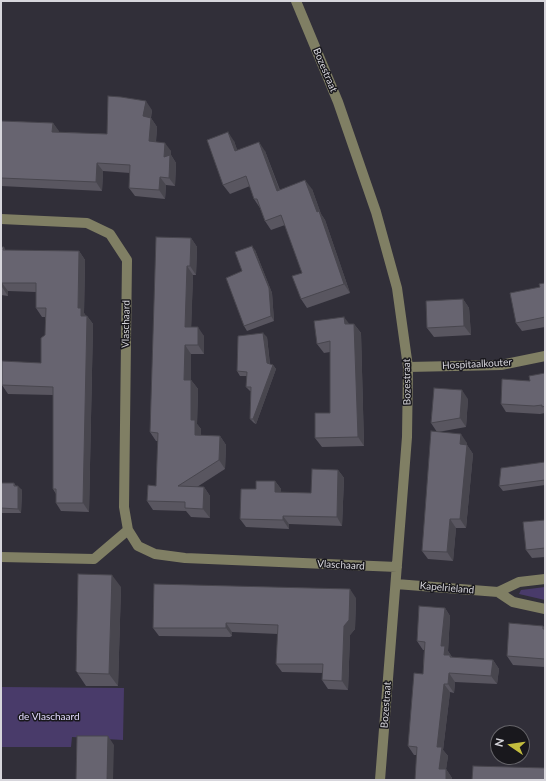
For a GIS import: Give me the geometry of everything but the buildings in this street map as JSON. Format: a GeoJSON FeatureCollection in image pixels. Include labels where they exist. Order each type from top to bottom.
{"type":"FeatureCollection","features":[{"type":"Feature","properties":{"kind":"street","name":"Bozestraat"},"geometry":{"type":"LineString","coordinates":[[296,1],[338,102],[376,212],[397,288],[408,367],[407,437],[380,780]]}},
{"type":"Feature","properties":{"kind":"street","name":"Vlaschaard"},"geometry":{"type":"LineString","coordinates":[[1,219],[87,223],[110,234],[127,260],[124,486],[128,530],[138,546],[156,554],[185,558],[397,567]]}},
{"type":"Feature","properties":{"kind":"street","name":"Hospitaalkouter"},"geometry":{"type":"LineString","coordinates":[[408,367],[501,365],[545,356]]}},
{"type":"Feature","properties":{"kind":"street"},"geometry":{"type":"LineString","coordinates":[[1,557],[94,559],[128,530]]}},
{"type":"Feature","properties":{"kind":"street","name":"Kapelrieland"},"geometry":{"type":"LineString","coordinates":[[498,592],[519,582],[545,579]]}},
{"type":"Feature","properties":{"kind":"street","name":"Kapelrieland"},"geometry":{"type":"LineString","coordinates":[[396,584],[498,592],[513,602],[545,609]]}},
{"type":"Feature","properties":{"kind":"green space"},"geometry":{"type":"Polygon","coordinates":[[[545,587],[545,600],[519,594],[521,590],[545,587]]]}},
{"type":"Feature","properties":{"kind":"green space","name":"de Vlaschaard"},"geometry":{"type":"Polygon","coordinates":[[[1,687],[124,688],[123,740],[72,737],[71,747],[1,747],[1,687]]]}}]}
